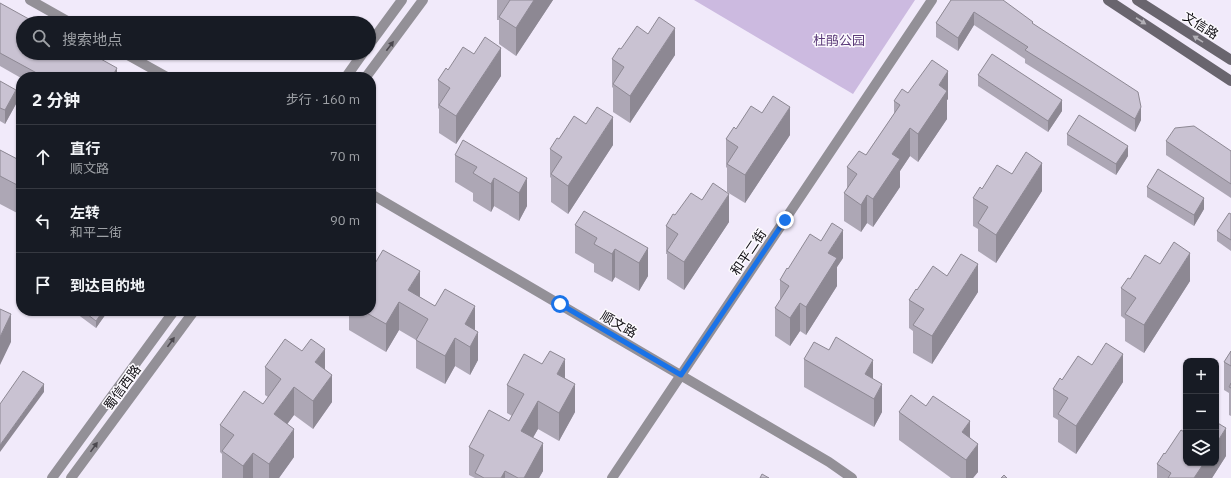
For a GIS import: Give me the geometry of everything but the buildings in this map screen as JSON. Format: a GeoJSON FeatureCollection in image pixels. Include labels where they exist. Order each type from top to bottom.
{"type":"FeatureCollection","features":[{"type":"Feature","properties":{"kind":"main road"},"geometry":{"type":"LineString","coordinates":[[1108,0],[1231,81]]}},
{"type":"Feature","properties":{"kind":"main road","name":"文信路"},"geometry":{"type":"LineString","coordinates":[[1137,0],[1231,60]]}},
{"type":"Feature","properties":{"kind":"street"},"geometry":{"type":"LineString","coordinates":[[30,0],[59,16]]}},
{"type":"Feature","properties":{"kind":"street"},"geometry":{"type":"LineString","coordinates":[[376,35],[402,0]]}},
{"type":"Feature","properties":{"kind":"street"},"geometry":{"type":"LineString","coordinates":[[370,72],[424,0]]}},
{"type":"Feature","properties":{"kind":"street","name":"和平二街"},"geometry":{"type":"LineString","coordinates":[[612,478],[932,0]]}},
{"type":"Feature","properties":{"kind":"street"},"geometry":{"type":"LineString","coordinates":[[137,60],[158,72]]}},
{"type":"Feature","properties":{"kind":"street"},"geometry":{"type":"LineString","coordinates":[[350,72],[358,60]]}},
{"type":"Feature","properties":{"kind":"street","name":"顺文路"},"geometry":{"type":"LineString","coordinates":[[376,197],[829,462],[852,478]]}},
{"type":"Feature","properties":{"kind":"street","name":"蜀信西路"},"geometry":{"type":"LineString","coordinates":[[52,478],[170,316]]}},
{"type":"Feature","properties":{"kind":"street","name":"蜀信西路"},"geometry":{"type":"LineString","coordinates":[[71,478],[190,316]]}},
{"type":"Feature","properties":{"kind":"green space","name":"杜鹃公园"},"geometry":{"type":"Polygon","coordinates":[[[694,0],[915,0],[853,94],[694,0]]]}},
{"type":"Feature","properties":{"kind":"route"},"geometry":{"type":"LineString","coordinates":[[560,304],[681,375],[785,220]]}}]}
